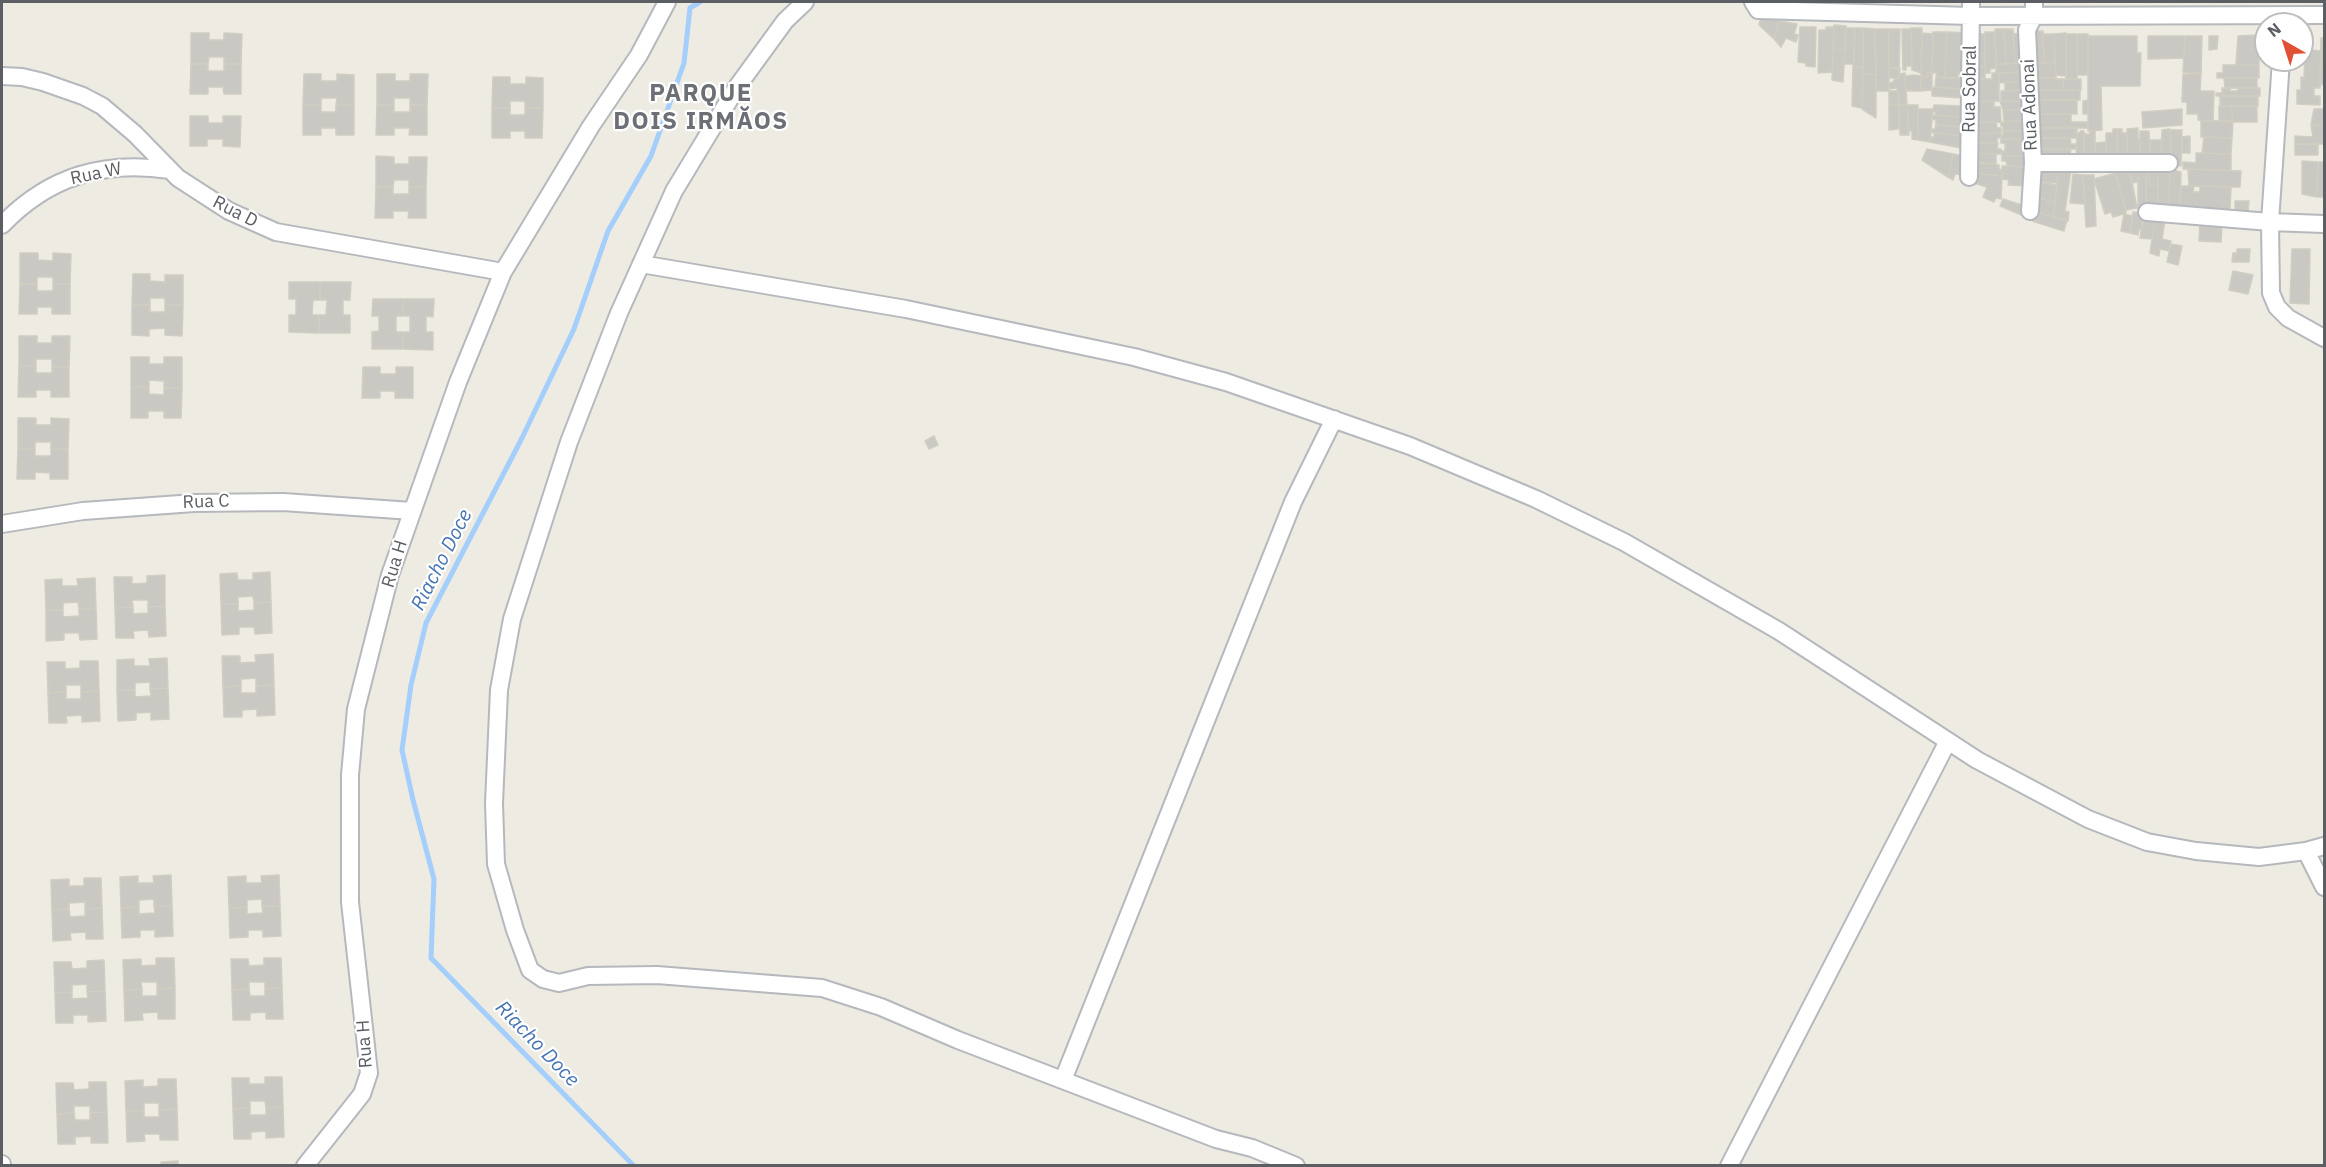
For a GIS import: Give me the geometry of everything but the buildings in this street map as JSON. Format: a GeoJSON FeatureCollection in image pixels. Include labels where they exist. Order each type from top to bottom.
{"type":"FeatureCollection","features":[{"type":"Feature","properties":{"kind":"street","name":"Rua H"},"geometry":{"type":"LineString","coordinates":[[305,1166],[362,1094],[369,1073],[350,902],[350,775],[359,698],[390,575],[458,382],[503,272],[591,126],[639,55],[666,2]]}},
{"type":"Feature","properties":{"kind":"street"},"geometry":{"type":"LineString","coordinates":[[805,2],[785,21],[737,87],[674,190],[619,313],[569,442],[512,619],[500,690],[494,803],[496,864],[515,930],[530,970],[543,979],[559,983],[588,976],[657,975],[822,988],[881,1007],[1216,1139],[1252,1148],[1296,1166]]}},
{"type":"Feature","properties":{"kind":"street"},"geometry":{"type":"LineString","coordinates":[[1763,6],[2254,13]]}},
{"type":"Feature","properties":{"kind":"street","name":"Rua Sobral"},"geometry":{"type":"LineString","coordinates":[[1969,177],[1971,9]]}},
{"type":"Feature","properties":{"kind":"street","name":"Rua Adonai"},"geometry":{"type":"LineString","coordinates":[[2030,211],[2033,163],[2027,30],[2034,9]]}},
{"type":"Feature","properties":{"kind":"street"},"geometry":{"type":"LineString","coordinates":[[2280,72],[2270,222],[2271,293],[2277,307],[2288,318],[2325,338]]}},
{"type":"Feature","properties":{"kind":"street","name":"Rua D"},"geometry":{"type":"LineString","coordinates":[[2,76],[43,82],[83,96],[102,106],[135,134],[170,170],[203,195],[228,211],[276,232],[503,272]]}},
{"type":"Feature","properties":{"kind":"street"},"geometry":{"type":"LineString","coordinates":[[2033,163],[2169,163]]}},
{"type":"Feature","properties":{"kind":"street","name":"Rua W"},"geometry":{"type":"LineString","coordinates":[[2,225],[29,200],[71,177],[119,167],[145,166],[170,170]]}},
{"type":"Feature","properties":{"kind":"street"},"geometry":{"type":"LineString","coordinates":[[2147,212],[2325,224]]}},
{"type":"Feature","properties":{"kind":"street"},"geometry":{"type":"LineString","coordinates":[[641,264],[906,309],[1134,357],[1226,382],[1334,419],[1410,446],[1526,494],[1624,542],[1779,631],[1977,760],[2088,819],[2147,842],[2196,851],[2259,857],[2306,851],[2325,846]]}},
{"type":"Feature","properties":{"kind":"street"},"geometry":{"type":"LineString","coordinates":[[1063,1080],[1293,502],[1334,419]]}},
{"type":"Feature","properties":{"kind":"street","name":"Rua C"},"geometry":{"type":"LineString","coordinates":[[2,524],[83,511],[194,503],[283,502],[412,511]]}},
{"type":"Feature","properties":{"kind":"street"},"geometry":{"type":"LineString","coordinates":[[1729,1166],[1948,741]]}},
{"type":"Feature","properties":{"kind":"street"},"geometry":{"type":"LineString","coordinates":[[2306,851],[2325,887]]}},
{"type":"Feature","properties":{"kind":"waterway","name":"Riacho Doce"},"geometry":{"type":"LineString","coordinates":[[634,1166],[431,958],[434,879],[402,750],[411,685],[426,623],[521,440],[574,329],[608,231],[651,156],[684,63],[690,8],[700,2]]}},
{"type":"Feature","properties":{"kind":"district","name":"PARQUE DOIS IRMĂOS"},"geometry":{"type":"Point","coordinates":[701,108]}}]}
